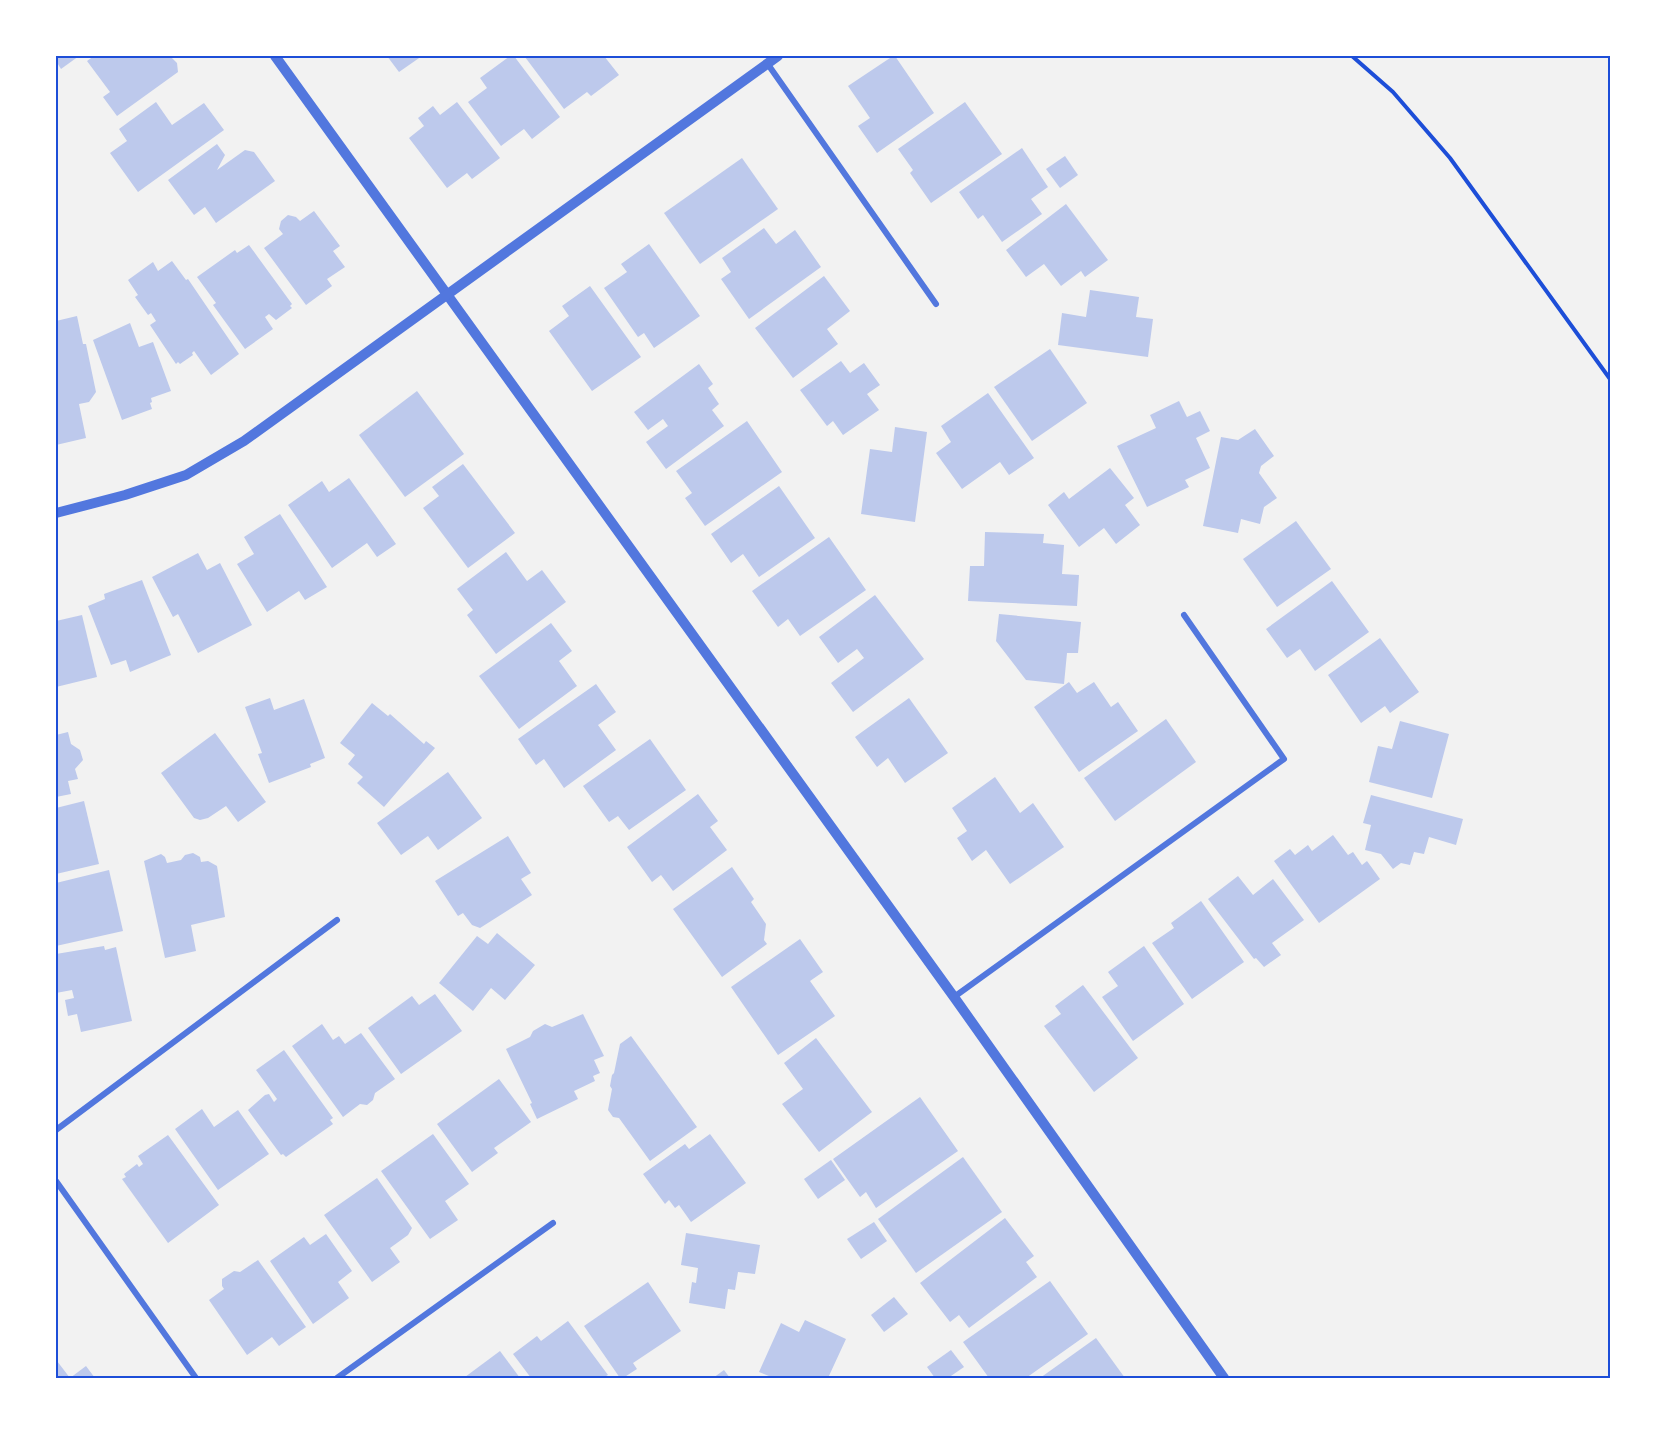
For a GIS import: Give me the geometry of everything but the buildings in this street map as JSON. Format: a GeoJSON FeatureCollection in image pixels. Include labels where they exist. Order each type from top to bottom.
{"type":"FeatureCollection","features":[{"type":"Feature","properties":{"kind":"street"},"geometry":{"type":"LineString","coordinates":[[275,56],[954,997],[1224,1378]]}},
{"type":"Feature","properties":{"kind":"street"},"geometry":{"type":"LineString","coordinates":[[56,513],[125,495],[186,475],[244,441],[778,56]]}},
{"type":"Feature","properties":{"kind":"street"},"geometry":{"type":"LineString","coordinates":[[766,63],[936,303]]}},
{"type":"Feature","properties":{"kind":"street"},"geometry":{"type":"LineString","coordinates":[[954,997],[1284,759],[1184,615]]}},
{"type":"Feature","properties":{"kind":"street"},"geometry":{"type":"LineString","coordinates":[[56,1130],[337,920]]}},
{"type":"Feature","properties":{"kind":"street"},"geometry":{"type":"LineString","coordinates":[[56,1181],[196,1378]]}},
{"type":"Feature","properties":{"kind":"street"},"geometry":{"type":"LineString","coordinates":[[337,1378],[553,1223]]}},
{"type":"Feature","properties":{"kind":"path"},"geometry":{"type":"LineString","coordinates":[[1352,56],[1393,92],[1450,158],[1611,379]]}}]}
